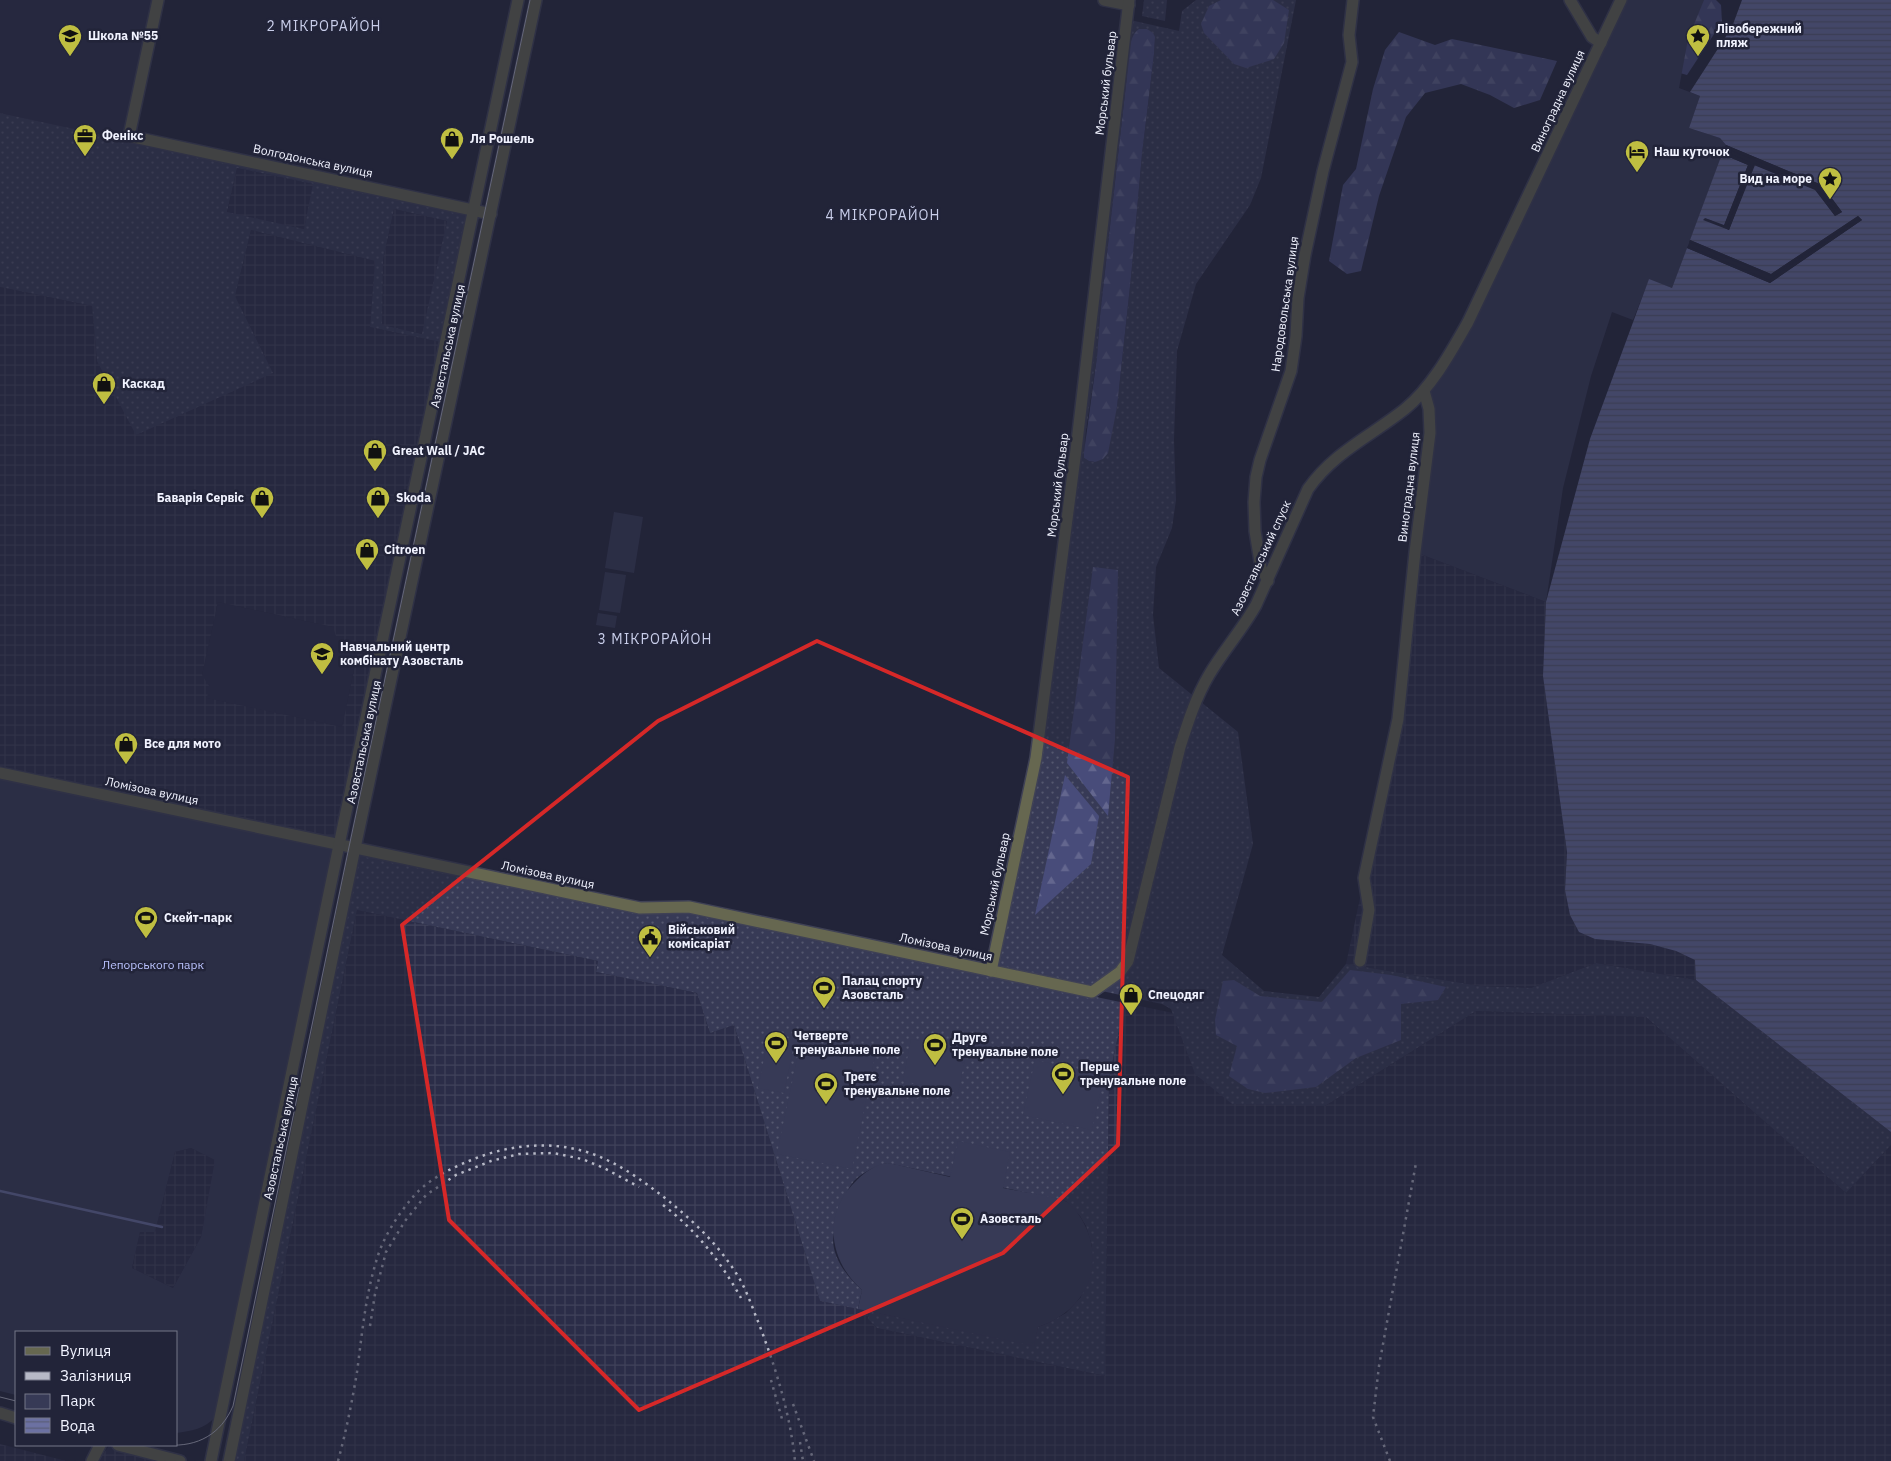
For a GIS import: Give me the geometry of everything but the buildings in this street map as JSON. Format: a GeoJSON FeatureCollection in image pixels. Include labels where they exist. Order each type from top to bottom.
{"type":"FeatureCollection","features":[{"type":"Feature","properties":{"kind":"street","name":"Волгодонська вулиця"},"geometry":{"type":"LineString","coordinates":[[158,0],[129,136],[491,214]]}},
{"type":"Feature","properties":{"kind":"street","name":"Азовстальська вулиця"},"geometry":{"type":"LineString","coordinates":[[211,1461],[518,0]]}},
{"type":"Feature","properties":{"kind":"street","name":"Азовстальська вулиця"},"geometry":{"type":"LineString","coordinates":[[229,1461],[355,848],[536,0]]}},
{"type":"Feature","properties":{"kind":"street"},"geometry":{"type":"LineString","coordinates":[[1104,0],[1129,3]]}},
{"type":"Feature","properties":{"kind":"street","name":"Народовольська вулиця"},"geometry":{"type":"LineString","coordinates":[[1268,581],[1262,568],[1255,531],[1254,502],[1256,477],[1260,460],[1291,371],[1304,255],[1323,171],[1352,62],[1350,35],[1353,0]]}},
{"type":"Feature","properties":{"kind":"street","name":"Виноградна вулиця"},"geometry":{"type":"LineString","coordinates":[[1360,961],[1369,910],[1364,878],[1398,719],[1430,433],[1429,409],[1424,391],[1468,322],[1622,0]]}},
{"type":"Feature","properties":{"kind":"street"},"geometry":{"type":"LineString","coordinates":[[1572,1],[1592,36],[1601,43]]}},
{"type":"Feature","properties":{"kind":"street","name":"Морський бульвар"},"geometry":{"type":"LineString","coordinates":[[991,971],[1036,758],[1076,450],[1129,3]]}},
{"type":"Feature","properties":{"kind":"street","name":"Азовстальський спуск"},"geometry":{"type":"LineString","coordinates":[[1092,992],[1120,972],[1128,961],[1180,746],[1188,724],[1209,676],[1246,623],[1268,581],[1308,489],[1319,473],[1344,451],[1404,409],[1424,391]]}},
{"type":"Feature","properties":{"kind":"street","name":"Ломізова вулиця"},"geometry":{"type":"LineString","coordinates":[[0,773],[640,908],[689,907],[1092,992]]}},
{"type":"Feature","properties":{"kind":"street"},"geometry":{"type":"LineString","coordinates":[[0,1413],[15,1418]]}},
{"type":"Feature","properties":{"kind":"street"},"geometry":{"type":"LineString","coordinates":[[92,1461],[100,1446]]}},
{"type":"Feature","properties":{"kind":"street"},"geometry":{"type":"LineString","coordinates":[[122,1446],[180,1461]]}},
{"type":"Feature","properties":{"kind":"highlighted area"},"geometry":{"type":"Polygon","coordinates":[[[817,641],[1128,777],[1118,1145],[1003,1253],[639,1410],[449,1220],[402,925],[658,721],[817,641]]]}},
{"type":"Feature","properties":{"kind":"shaded area","name":"Школа №55"},"geometry":{"type":"Polygon","coordinates":[[[0,0],[153,0],[122,140],[0,113],[0,0]]]}},
{"type":"Feature","properties":{"kind":"shaded area"},"geometry":{"type":"Polygon","coordinates":[[[237,168],[314,184],[304,229],[227,213],[237,168]]]}},
{"type":"Feature","properties":{"kind":"shaded area"},"geometry":{"type":"Polygon","coordinates":[[[394,209],[447,221],[423,334],[382,326],[383,260],[394,209]]]}},
{"type":"Feature","properties":{"kind":"shaded area"},"geometry":{"type":"Polygon","coordinates":[[[251,230],[375,261],[370,327],[440,342],[335,840],[0,770],[0,287],[92,306],[97,361],[273,373],[235,296],[251,230]],[[218,602],[202,675],[209,686],[207,698],[342,727],[359,646],[338,642],[333,627],[218,602]]]}},
{"type":"Feature","properties":{"kind":"shaded area"},"geometry":{"type":"Polygon","coordinates":[[[1415,552],[1546,602],[1543,676],[1567,852],[1565,890],[1632,942],[1650,944],[1676,951],[1696,960],[1696,980],[1596,963],[1531,988],[1480,986],[1346,964],[1398,719],[1415,552]]]}},
{"type":"Feature","properties":{"kind":"shaded area"},"geometry":{"type":"Polygon","coordinates":[[[218,602],[333,627],[359,646],[342,727],[206,698],[202,675],[218,602]]]}},
{"type":"Feature","properties":{"kind":"shaded area"},"geometry":{"type":"Polygon","coordinates":[[[357,910],[598,961],[596,972],[697,993],[710,1033],[734,1025],[820,1301],[869,1311],[868,1319],[877,1328],[1105,1376],[1109,1078],[1125,1003],[1173,1013],[1195,1074],[1325,1106],[1476,1011],[1646,1017],[1846,1193],[1891,1145],[1891,1461],[244,1461],[357,910]]]}},
{"type":"Feature","properties":{"kind":"shaded area"},"geometry":{"type":"Polygon","coordinates":[[[191,1148],[216,1160],[201,1237],[173,1288],[132,1268],[140,1232],[155,1232],[175,1152],[191,1148]]]}},
{"type":"Feature","properties":{"kind":"shaded area"},"geometry":{"type":"Polygon","coordinates":[[[0,1444],[66,1461],[0,1461],[0,1444]]]}},
{"type":"Feature","properties":{"kind":"shaded area"},"geometry":{"type":"Polygon","coordinates":[[[109,1446],[164,1461],[98,1461],[109,1446]]]}},
{"type":"Feature","properties":{"kind":"green space"},"geometry":{"type":"Polygon","coordinates":[[[1144,0],[1167,0],[1165,21],[1142,16],[1144,0]]]}},
{"type":"Feature","properties":{"kind":"green space"},"geometry":{"type":"Polygon","coordinates":[[[1196,0],[1296,0],[1261,178],[1250,205],[1196,284],[1177,351],[1174,440],[1176,500],[1172,528],[1156,567],[1153,615],[1159,668],[1238,732],[1253,844],[1222,955],[1264,991],[1319,997],[1346,964],[1480,986],[1531,988],[1596,963],[1696,980],[1891,1132],[1891,1145],[1846,1193],[1646,1017],[1476,1011],[1325,1106],[1232,1104],[1195,1074],[1171,1009],[1162,1004],[995,968],[1041,757],[1130,20],[1179,31],[1182,11],[1196,0]],[[1155,37],[1127,75],[1097,357],[1086,431],[1084,458],[1095,462],[1117,407],[1142,154],[1155,37]]]}},
{"type":"Feature","properties":{"kind":"green space"},"geometry":{"type":"Polygon","coordinates":[[[1221,0],[1273,0],[1289,10],[1284,43],[1274,59],[1246,68],[1234,64],[1204,33],[1201,24],[1209,6],[1221,0]]]}},
{"type":"Feature","properties":{"kind":"green space"},"geometry":{"type":"Polygon","coordinates":[[[1621,0],[1704,0],[1688,39],[1679,88],[1700,96],[1689,128],[1720,138],[1726,145],[1672,288],[1649,280],[1633,320],[1612,312],[1591,376],[1563,488],[1546,602],[1415,552],[1430,433],[1424,391],[1457,342],[1621,0]]]}},
{"type":"Feature","properties":{"kind":"green space"},"geometry":{"type":"Polygon","coordinates":[[[1640,0],[1716,0],[1721,5],[1722,22],[1687,75],[1637,61],[1640,0]]]}},
{"type":"Feature","properties":{"kind":"green space"},"geometry":{"type":"Polygon","coordinates":[[[1139,29],[1147,29],[1153,33],[1155,37],[1154,54],[1142,154],[1117,407],[1108,453],[1103,459],[1095,462],[1084,458],[1084,452],[1097,357],[1129,50],[1132,38],[1139,29]]]}},
{"type":"Feature","properties":{"kind":"green space"},"geometry":{"type":"Polygon","coordinates":[[[1399,32],[1435,45],[1452,39],[1557,61],[1540,100],[1514,108],[1490,95],[1461,84],[1425,93],[1406,117],[1379,196],[1361,271],[1347,274],[1329,261],[1343,185],[1356,169],[1373,89],[1385,50],[1399,32]]]}},
{"type":"Feature","properties":{"kind":"green space"},"geometry":{"type":"Polygon","coordinates":[[[0,113],[467,214],[440,342],[370,327],[375,261],[251,230],[235,296],[273,373],[136,435],[97,361],[92,306],[0,287],[0,113]],[[237,168],[227,212],[304,229],[313,184],[237,168]],[[394,209],[383,260],[382,325],[422,334],[447,221],[394,209]]]}},
{"type":"Feature","properties":{"kind":"green space"},"geometry":{"type":"Polygon","coordinates":[[[614,512],[643,517],[634,573],[605,568],[614,512]]]}},
{"type":"Feature","properties":{"kind":"green space"},"geometry":{"type":"Polygon","coordinates":[[[1093,567],[1118,570],[1115,739],[1108,816],[1067,763],[1093,567]]]}},
{"type":"Feature","properties":{"kind":"green space"},"geometry":{"type":"Polygon","coordinates":[[[605,572],[626,575],[620,613],[599,610],[605,572]]]}},
{"type":"Feature","properties":{"kind":"green space"},"geometry":{"type":"Polygon","coordinates":[[[598,613],[617,616],[615,628],[596,625],[598,613]]]}},
{"type":"Feature","properties":{"kind":"green space"},"geometry":{"type":"Polygon","coordinates":[[[1065,775],[1099,816],[1091,864],[1035,915],[1065,775]]]}},
{"type":"Feature","properties":{"kind":"green space","name":"Лепорського парк"},"geometry":{"type":"Polygon","coordinates":[[[0,776],[333,847],[215,1417],[202,1427],[178,1433],[178,1331],[15,1331],[15,1395],[0,1391],[0,776]],[[191,1148],[175,1152],[155,1232],[140,1232],[132,1268],[173,1288],[201,1237],[215,1160],[191,1148]]]}},
{"type":"Feature","properties":{"kind":"green space"},"geometry":{"type":"Polygon","coordinates":[[[359,853],[691,912],[1125,1003],[1109,1078],[1105,1376],[877,1328],[868,1319],[869,1311],[1033,1345],[1038,1327],[1066,1313],[1081,1297],[1092,1246],[1086,1226],[1080,1216],[1066,1201],[887,1163],[867,1171],[854,1181],[846,1194],[833,1241],[837,1257],[845,1272],[862,1290],[858,1309],[820,1301],[734,1025],[710,1033],[697,993],[596,972],[598,961],[357,910],[244,1461],[234,1461],[359,853]]]}},
{"type":"Feature","properties":{"kind":"green space"},"geometry":{"type":"Polygon","coordinates":[[[1350,970],[1391,975],[1446,987],[1438,1000],[1401,1004],[1401,1040],[1356,1058],[1316,1087],[1265,1093],[1248,1089],[1229,1076],[1237,1046],[1216,1035],[1215,1020],[1223,981],[1234,980],[1260,996],[1322,1002],[1350,970]]]}},
{"type":"Feature","properties":{"kind":"green space","name":"Четверте тренувальне поле"},"geometry":{"type":"Polygon","coordinates":[[[769,1035],[795,1040],[784,1093],[758,1088],[769,1035]]]}},
{"type":"Feature","properties":{"kind":"green space","name":"Друге тренувальне поле"},"geometry":{"type":"Polygon","coordinates":[[[911,1039],[967,1050],[958,1093],[903,1081],[911,1039]]]}},
{"type":"Feature","properties":{"kind":"green space","name":"Третє тренувальне поле"},"geometry":{"type":"Polygon","coordinates":[[[801,1040],[875,1056],[852,1169],[777,1154],[801,1040]]]}},
{"type":"Feature","properties":{"kind":"green space","name":"Перше тренувальне поле"},"geometry":{"type":"Polygon","coordinates":[[[1035,1060],[1104,1075],[1092,1130],[1023,1115],[1035,1060]]]}},
{"type":"Feature","properties":{"kind":"green space","name":"Азовсталь"},"geometry":{"type":"Polygon","coordinates":[[[958,1141],[1010,1152],[1003,1188],[1047,1196],[1067,1202],[1079,1215],[1087,1230],[1092,1246],[1093,1262],[1085,1290],[1077,1302],[1066,1312],[1053,1321],[1038,1327],[1034,1346],[858,1309],[862,1290],[842,1265],[836,1250],[834,1221],[838,1206],[860,1177],[875,1167],[887,1163],[950,1177],[958,1141]]]}},
{"type":"Feature","properties":{"kind":"water"},"geometry":{"type":"Polygon","coordinates":[[[1742,0],[1891,0],[1891,1132],[1696,980],[1695,960],[1676,951],[1650,944],[1595,939],[1579,932],[1570,915],[1565,890],[1567,852],[1543,676],[1546,602],[1590,439],[1649,279],[1672,288],[1687,248],[1770,283],[1862,220],[1858,216],[1771,274],[1690,240],[1722,154],[1748,165],[1724,226],[1705,218],[1729,230],[1754,165],[1815,190],[1835,216],[1842,212],[1822,185],[1726,145],[1720,138],[1689,128],[1700,96],[1690,92],[1732,27],[1742,0]]]}},
{"type":"Feature","properties":{"kind":"pier"},"geometry":{"type":"Polygon","coordinates":[[[1726,145],[1822,185],[1842,212],[1835,216],[1815,189],[1755,165],[1729,230],[1703,220],[1705,218],[1724,225],[1748,165],[1722,154],[1723,151],[1750,162],[1751,165],[1727,227],[1754,163],[1816,187],[1836,213],[1838,211],[1820,187],[1725,148],[1726,145]]]}},
{"type":"Feature","properties":{"kind":"pier"},"geometry":{"type":"Polygon","coordinates":[[[1858,216],[1862,220],[1770,283],[1687,248],[1688,246],[1769,280],[1858,219],[1771,276],[1689,242],[1690,240],[1771,274],[1858,216]]]}},
{"type":"Feature","properties":{"kind":"waterway"},"geometry":{"type":"LineString","coordinates":[[0,1191],[162,1227]]}},
{"type":"Feature","properties":{"kind":"tram line"},"geometry":{"type":"LineString","coordinates":[[178,1445],[189,1444],[207,1437],[222,1424],[233,1406],[349,847],[530,0]]}},
{"type":"Feature","properties":{"kind":"tram line"},"geometry":{"type":"LineString","coordinates":[[0,1397],[15,1401]]}},
{"type":"Feature","properties":{"kind":"railway"},"geometry":{"type":"LineString","coordinates":[[338,1461],[353,1394],[372,1276],[382,1245],[396,1220],[418,1192],[431,1181],[461,1164],[503,1150],[538,1146],[556,1146],[591,1153],[622,1168],[675,1206],[704,1232],[721,1252],[743,1285],[777,1374],[786,1408],[795,1461]]}},
{"type":"Feature","properties":{"kind":"railway"},"geometry":{"type":"LineString","coordinates":[[370,1326],[375,1294],[386,1252],[405,1221],[426,1195],[456,1175],[491,1161],[519,1154],[553,1153],[582,1159],[604,1168],[639,1187]]}},
{"type":"Feature","properties":{"kind":"railway"},"geometry":{"type":"LineString","coordinates":[[1390,1461],[1373,1417],[1379,1366],[1416,1163]]}},
{"type":"Feature","properties":{"kind":"railway"},"geometry":{"type":"LineString","coordinates":[[663,1205],[707,1247],[741,1298]]}},
{"type":"Feature","properties":{"kind":"railway"},"geometry":{"type":"LineString","coordinates":[[771,1380],[782,1419]]}},
{"type":"Feature","properties":{"kind":"railway"},"geometry":{"type":"LineString","coordinates":[[793,1404],[814,1461]]}},
{"type":"Feature","properties":{"kind":"railway"},"geometry":{"type":"LineString","coordinates":[[800,1442],[803,1461]]}},
{"type":"Feature","properties":{"kind":"place","name":"Школа №55"},"geometry":{"type":"Point","coordinates":[70,57]}},
{"type":"Feature","properties":{"kind":"place","name":"Лівобережний пляж"},"geometry":{"type":"Point","coordinates":[1698,57]}},
{"type":"Feature","properties":{"kind":"place","name":"Фенікс"},"geometry":{"type":"Point","coordinates":[85,157]}},
{"type":"Feature","properties":{"kind":"place","name":"Ля Рошель"},"geometry":{"type":"Point","coordinates":[452,160]}},
{"type":"Feature","properties":{"kind":"place","name":"Наш куточок"},"geometry":{"type":"Point","coordinates":[1637,173]}},
{"type":"Feature","properties":{"kind":"place","name":"Вид на море"},"geometry":{"type":"Point","coordinates":[1830,200]}},
{"type":"Feature","properties":{"kind":"place","name":"Каскад"},"geometry":{"type":"Point","coordinates":[104,405]}},
{"type":"Feature","properties":{"kind":"place","name":"Great Wall / JAC"},"geometry":{"type":"Point","coordinates":[375,472]}},
{"type":"Feature","properties":{"kind":"place","name":"Баварія Сервіс"},"geometry":{"type":"Point","coordinates":[262,519]}},
{"type":"Feature","properties":{"kind":"place","name":"Skoda"},"geometry":{"type":"Point","coordinates":[378,519]}},
{"type":"Feature","properties":{"kind":"place","name":"Citroen"},"geometry":{"type":"Point","coordinates":[367,571]}},
{"type":"Feature","properties":{"kind":"place","name":"Навчальний центр комбінату Азовсталь"},"geometry":{"type":"Point","coordinates":[322,675]}},
{"type":"Feature","properties":{"kind":"place","name":"Все для мото"},"geometry":{"type":"Point","coordinates":[126,765]}},
{"type":"Feature","properties":{"kind":"place","name":"Скейт-парк"},"geometry":{"type":"Point","coordinates":[146,939]}},
{"type":"Feature","properties":{"kind":"place","name":"Військовий комісаріат"},"geometry":{"type":"Point","coordinates":[650,958]}},
{"type":"Feature","properties":{"kind":"place","name":"Палац спорту Азовсталь"},"geometry":{"type":"Point","coordinates":[824,1009]}},
{"type":"Feature","properties":{"kind":"place","name":"Спецодяг"},"geometry":{"type":"Point","coordinates":[1131,1016]}},
{"type":"Feature","properties":{"kind":"place","name":"Четверте тренувальне поле"},"geometry":{"type":"Point","coordinates":[776,1064]}},
{"type":"Feature","properties":{"kind":"place","name":"Друге тренувальне поле"},"geometry":{"type":"Point","coordinates":[935,1066]}},
{"type":"Feature","properties":{"kind":"place","name":"Перше тренувальне поле"},"geometry":{"type":"Point","coordinates":[1063,1095]}},
{"type":"Feature","properties":{"kind":"place","name":"Третє тренувальне поле"},"geometry":{"type":"Point","coordinates":[826,1105]}},
{"type":"Feature","properties":{"kind":"place","name":"Азовсталь"},"geometry":{"type":"Point","coordinates":[962,1240]}},
{"type":"Feature","properties":{"kind":"district","name":"2 МІКРОРАЙОН"},"geometry":{"type":"Point","coordinates":[324,26]}},
{"type":"Feature","properties":{"kind":"district","name":"4 МІКРОРАЙОН"},"geometry":{"type":"Point","coordinates":[883,215]}},
{"type":"Feature","properties":{"kind":"district","name":"3 МІКРОРАЙОН"},"geometry":{"type":"Point","coordinates":[655,639]}}]}
